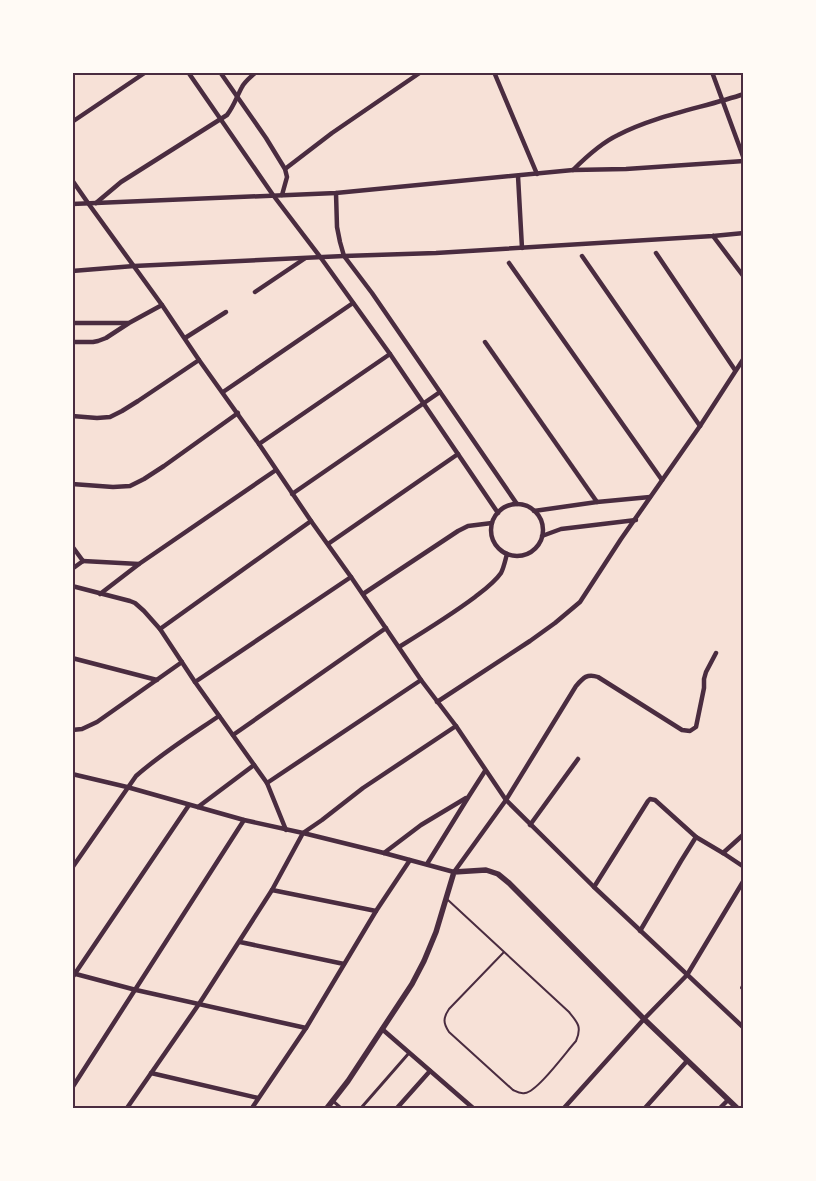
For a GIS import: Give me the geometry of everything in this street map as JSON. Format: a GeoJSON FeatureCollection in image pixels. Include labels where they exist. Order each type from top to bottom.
{"type":"FeatureCollection","features":[{"type":"Feature","properties":{"kind":"street"},"geometry":{"type":"LineString","coordinates":[[72,122],[146,72]]}},
{"type":"Feature","properties":{"kind":"street"},"geometry":{"type":"LineString","coordinates":[[188,72],[272,195],[321,258],[390,354],[498,513]]}},
{"type":"Feature","properties":{"kind":"street"},"geometry":{"type":"LineString","coordinates":[[220,72],[272,147],[285,170],[287,177],[282,195]]}},
{"type":"Feature","properties":{"kind":"street"},"geometry":{"type":"LineString","coordinates":[[96,203],[128,178],[222,120],[233,108],[242,86],[256,72]]}},
{"type":"Feature","properties":{"kind":"street"},"geometry":{"type":"LineString","coordinates":[[285,170],[332,134],[421,72]]}},
{"type":"Feature","properties":{"kind":"street"},"geometry":{"type":"LineString","coordinates":[[494,72],[537,174]]}},
{"type":"Feature","properties":{"kind":"street"},"geometry":{"type":"LineString","coordinates":[[72,204],[336,193],[572,170],[626,169],[744,160],[712,72]]}},
{"type":"Feature","properties":{"kind":"street"},"geometry":{"type":"LineString","coordinates":[[572,170],[586,157],[617,136],[637,127],[744,94]]}},
{"type":"Feature","properties":{"kind":"street"},"geometry":{"type":"LineString","coordinates":[[518,176],[522,248]]}},
{"type":"Feature","properties":{"kind":"street"},"geometry":{"type":"LineString","coordinates":[[72,180],[238,413],[292,494],[506,800],[640,931],[743,1026]]}},
{"type":"Feature","properties":{"kind":"street"},"geometry":{"type":"LineString","coordinates":[[336,193],[337,227],[344,256],[372,293],[517,504]]}},
{"type":"Feature","properties":{"kind":"street"},"geometry":{"type":"LineString","coordinates":[[72,271],[134,266],[344,256],[436,254],[744,233]]}},
{"type":"Feature","properties":{"kind":"street"},"geometry":{"type":"LineString","coordinates":[[713,236],[744,277]]}},
{"type":"Feature","properties":{"kind":"street"},"geometry":{"type":"LineString","coordinates":[[656,253],[735,370]]}},
{"type":"Feature","properties":{"kind":"street"},"geometry":{"type":"LineString","coordinates":[[582,256],[700,426]]}},
{"type":"Feature","properties":{"kind":"street"},"geometry":{"type":"LineString","coordinates":[[255,292],[304,258]]}},
{"type":"Feature","properties":{"kind":"street"},"geometry":{"type":"LineString","coordinates":[[509,263],[662,480]]}},
{"type":"Feature","properties":{"kind":"street"},"geometry":{"type":"LineString","coordinates":[[223,392],[353,302]]}},
{"type":"Feature","properties":{"kind":"street"},"geometry":{"type":"LineString","coordinates":[[72,342],[98,341],[162,305]]}},
{"type":"Feature","properties":{"kind":"street"},"geometry":{"type":"LineString","coordinates":[[184,338],[226,312]]}},
{"type":"Feature","properties":{"kind":"street"},"geometry":{"type":"LineString","coordinates":[[72,324],[129,323]]}},
{"type":"Feature","properties":{"kind":"street"},"geometry":{"type":"LineString","coordinates":[[485,342],[597,502]]}},
{"type":"Feature","properties":{"kind":"street"},"geometry":{"type":"LineString","coordinates":[[259,444],[390,354]]}},
{"type":"Feature","properties":{"kind":"street"},"geometry":{"type":"LineString","coordinates":[[437,702],[530,641],[580,602],[744,358]]}},
{"type":"Feature","properties":{"kind":"street"},"geometry":{"type":"LineString","coordinates":[[72,416],[110,417],[138,401],[199,360]]}},
{"type":"Feature","properties":{"kind":"street"},"geometry":{"type":"LineString","coordinates":[[292,494],[440,392]]}},
{"type":"Feature","properties":{"kind":"street"},"geometry":{"type":"LineString","coordinates":[[72,484],[113,487],[130,486],[164,466],[238,413]]}},
{"type":"Feature","properties":{"kind":"street"},"geometry":{"type":"LineString","coordinates":[[328,544],[458,454]]}},
{"type":"Feature","properties":{"kind":"street"},"geometry":{"type":"LineString","coordinates":[[100,594],[139,564],[276,470]]}},
{"type":"Feature","properties":{"kind":"street"},"geometry":{"type":"LineString","coordinates":[[534,511],[650,497]]}},
{"type":"Feature","properties":{"kind":"street"},"geometry":{"type":"LineString","coordinates":[[517,504],[526,506],[534,511],[540,518],[542,536],[539,544],[532,551],[516,556],[507,554],[495,545],[492,538],[492,522],[506,506],[517,504]]}},
{"type":"Feature","properties":{"kind":"street"},"geometry":{"type":"LineString","coordinates":[[542,536],[561,529],[636,520]]}},
{"type":"Feature","properties":{"kind":"street"},"geometry":{"type":"LineString","coordinates":[[160,629],[311,521]]}},
{"type":"Feature","properties":{"kind":"street"},"geometry":{"type":"LineString","coordinates":[[363,594],[458,531],[468,526],[492,522]]}},
{"type":"Feature","properties":{"kind":"street"},"geometry":{"type":"LineString","coordinates":[[72,546],[83,561]]}},
{"type":"Feature","properties":{"kind":"street"},"geometry":{"type":"LineString","coordinates":[[399,647],[485,590],[501,573],[507,554]]}},
{"type":"Feature","properties":{"kind":"street"},"geometry":{"type":"LineString","coordinates":[[72,569],[83,561],[139,564]]}},
{"type":"Feature","properties":{"kind":"street"},"geometry":{"type":"LineString","coordinates":[[195,682],[351,577]]}},
{"type":"Feature","properties":{"kind":"street"},"geometry":{"type":"LineString","coordinates":[[72,586],[135,603],[144,610],[160,629],[267,783],[286,830]]}},
{"type":"Feature","properties":{"kind":"street"},"geometry":{"type":"LineString","coordinates":[[233,735],[386,628]]}},
{"type":"Feature","properties":{"kind":"street"},"geometry":{"type":"LineString","coordinates":[[327,1108],[348,1081],[412,984],[436,932],[454,872],[506,800],[576,686],[582,679],[593,675],[606,681],[682,730],[690,731],[696,727],[704,679],[716,653]]}},
{"type":"Feature","properties":{"kind":"street"},"geometry":{"type":"LineString","coordinates":[[72,658],[157,680]]}},
{"type":"Feature","properties":{"kind":"street"},"geometry":{"type":"LineString","coordinates":[[72,730],[97,722],[182,662]]}},
{"type":"Feature","properties":{"kind":"street"},"geometry":{"type":"LineString","coordinates":[[267,783],[421,680]]}},
{"type":"Feature","properties":{"kind":"street"},"geometry":{"type":"LineString","coordinates":[[72,868],[136,776],[148,765],[219,716]]}},
{"type":"Feature","properties":{"kind":"street"},"geometry":{"type":"LineString","coordinates":[[127,1108],[240,942],[272,890],[303,833],[363,788],[456,726]]}},
{"type":"Feature","properties":{"kind":"street"},"geometry":{"type":"LineString","coordinates":[[530,825],[578,759]]}},
{"type":"Feature","properties":{"kind":"street"},"geometry":{"type":"LineString","coordinates":[[198,807],[254,765]]}},
{"type":"Feature","properties":{"kind":"street"},"geometry":{"type":"LineString","coordinates":[[427,864],[485,771]]}},
{"type":"Feature","properties":{"kind":"street"},"geometry":{"type":"LineString","coordinates":[[72,774],[244,820],[384,853],[454,872],[486,870],[498,874],[523,896],[644,1019],[737,1108]]}},
{"type":"Feature","properties":{"kind":"street"},"geometry":{"type":"LineString","coordinates":[[384,853],[421,825],[469,796]]}},
{"type":"Feature","properties":{"kind":"street"},"geometry":{"type":"LineString","coordinates":[[594,887],[650,799],[655,800],[696,837],[744,867]]}},
{"type":"Feature","properties":{"kind":"street"},"geometry":{"type":"LineString","coordinates":[[189,805],[73,975],[306,1028]]}},
{"type":"Feature","properties":{"kind":"street"},"geometry":{"type":"LineString","coordinates":[[72,1088],[244,820]]}},
{"type":"Feature","properties":{"kind":"street"},"geometry":{"type":"LineString","coordinates":[[723,853],[744,834]]}},
{"type":"Feature","properties":{"kind":"street"},"geometry":{"type":"LineString","coordinates":[[640,931],[696,837]]}},
{"type":"Feature","properties":{"kind":"street"},"geometry":{"type":"LineString","coordinates":[[252,1108],[306,1028],[376,911],[410,860]]}},
{"type":"Feature","properties":{"kind":"street"},"geometry":{"type":"LineString","coordinates":[[564,1108],[644,1019],[687,975],[744,880]]}},
{"type":"Feature","properties":{"kind":"street"},"geometry":{"type":"LineString","coordinates":[[272,890],[376,911]]}},
{"type":"Feature","properties":{"kind":"street"},"geometry":{"type":"LineString","coordinates":[[240,942],[344,964]]}},
{"type":"Feature","properties":{"kind":"street"},"geometry":{"type":"LineString","coordinates":[[382,1029],[473,1108]]}},
{"type":"Feature","properties":{"kind":"street"},"geometry":{"type":"LineString","coordinates":[[361,1108],[409,1053]]}},
{"type":"Feature","properties":{"kind":"street"},"geometry":{"type":"LineString","coordinates":[[644,1108],[687,1061]]}},
{"type":"Feature","properties":{"kind":"street"},"geometry":{"type":"LineString","coordinates":[[397,1108],[430,1071]]}},
{"type":"Feature","properties":{"kind":"street"},"geometry":{"type":"LineString","coordinates":[[151,1073],[258,1098]]}},
{"type":"Feature","properties":{"kind":"street"},"geometry":{"type":"LineString","coordinates":[[720,1108],[728,1100]]}},
{"type":"Feature","properties":{"kind":"street"},"geometry":{"type":"LineString","coordinates":[[333,1102],[341,1108]]}},
{"type":"Feature","properties":{"kind":"lane"},"geometry":{"type":"LineString","coordinates":[[446,898],[569,1012],[580,1028],[576,1041],[540,1084],[527,1094],[513,1090],[449,1032],[444,1021],[449,1009],[504,952]]}},
{"type":"Feature","properties":{"kind":"lane"},"geometry":{"type":"LineString","coordinates":[[744,981],[741,988],[744,992]]}}]}
